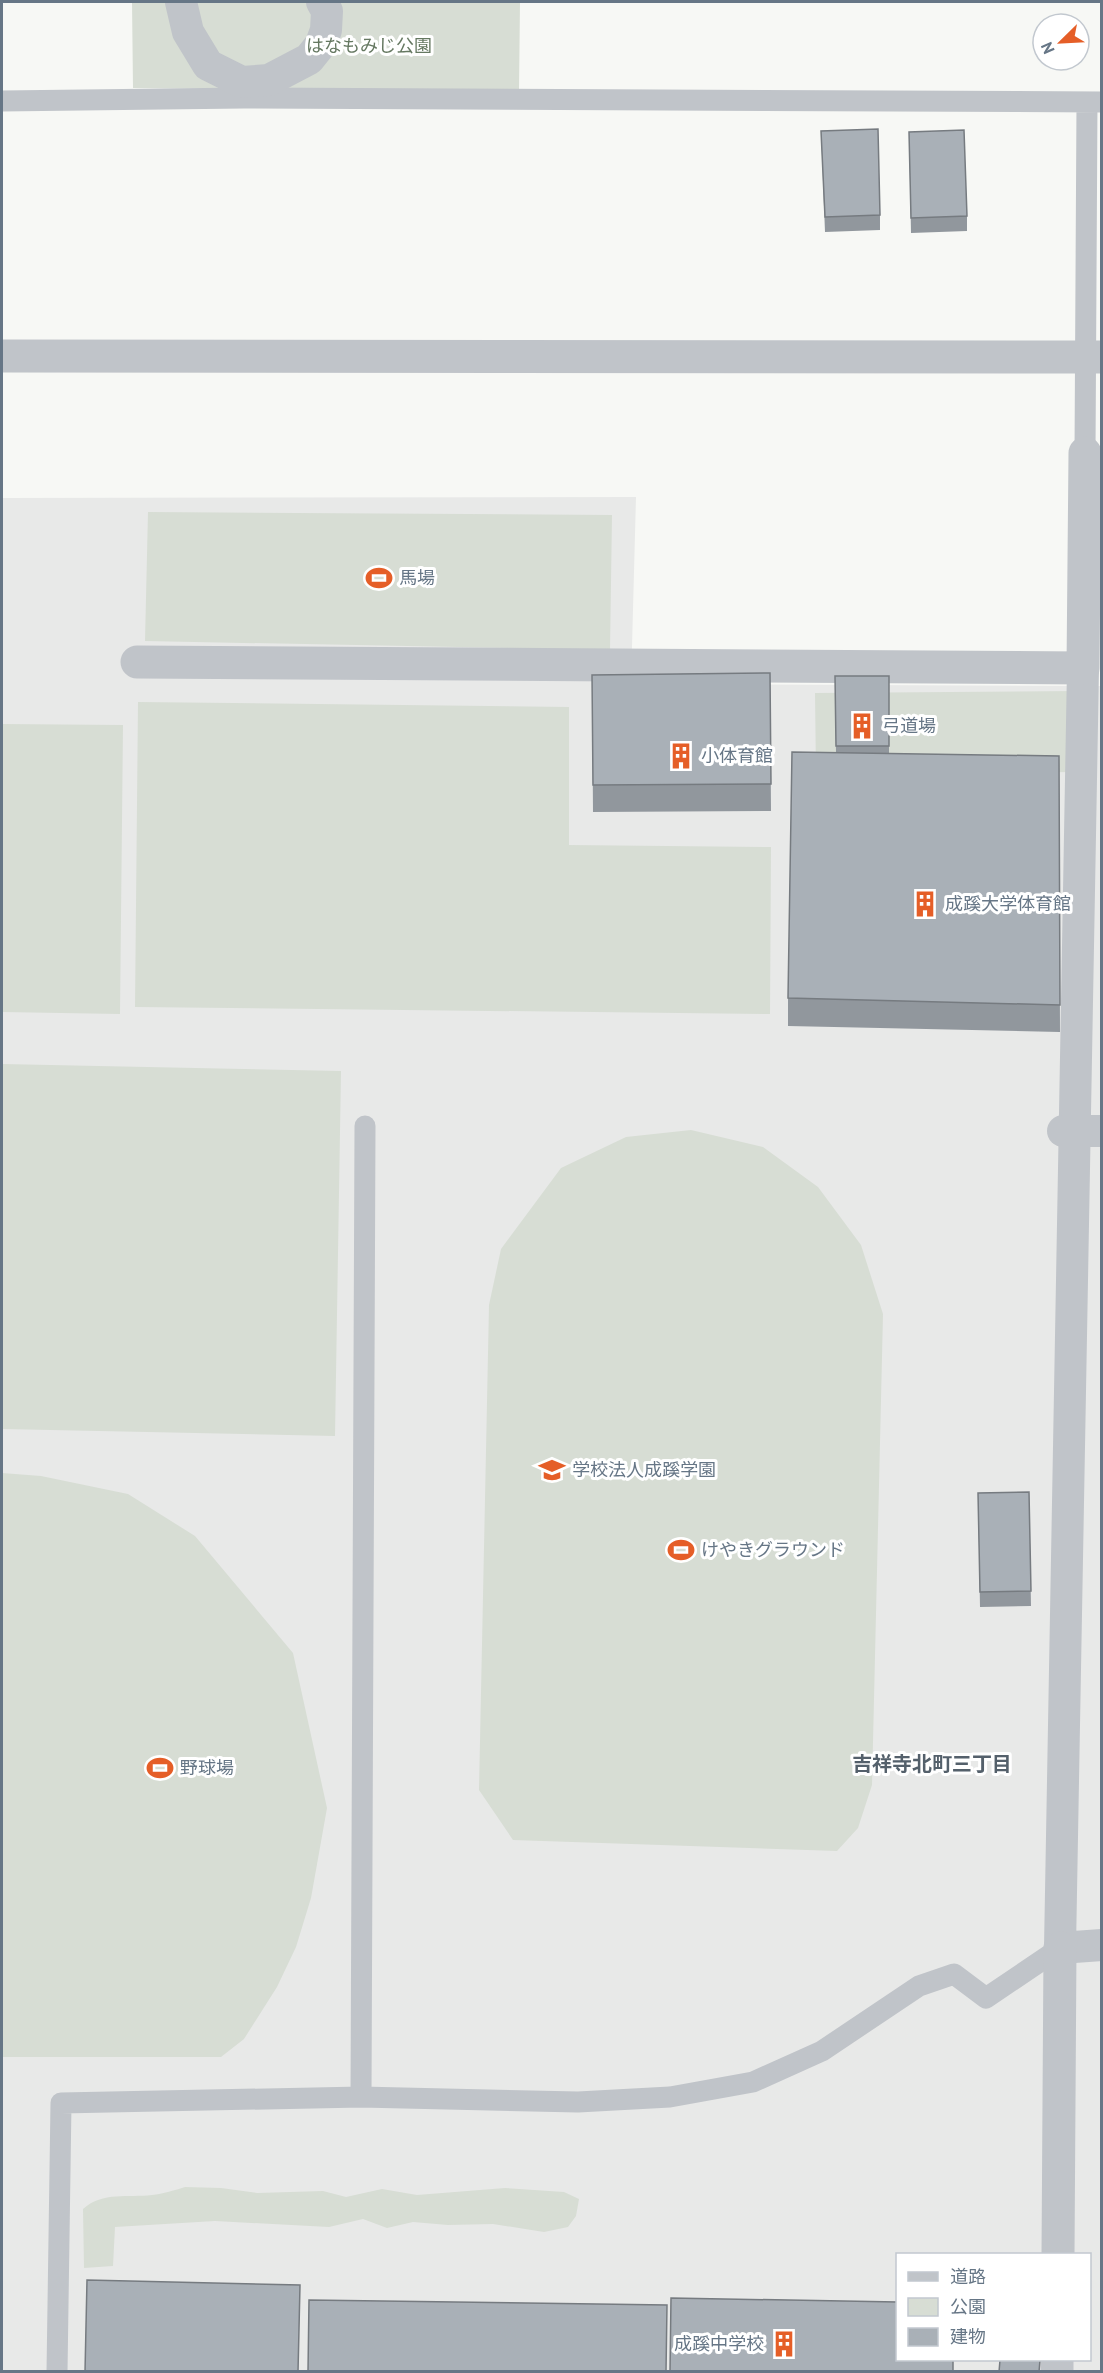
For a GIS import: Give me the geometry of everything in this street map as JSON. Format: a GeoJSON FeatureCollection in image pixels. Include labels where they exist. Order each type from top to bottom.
{"type":"FeatureCollection","features":[{"type":"Feature","properties":{"kind":"street"},"geometry":{"type":"LineString","coordinates":[[181,2],[188,32],[208,65],[243,90],[269,80],[309,59],[321,44],[326,30],[327,11],[322,2]]}},
{"type":"Feature","properties":{"kind":"street"},"geometry":{"type":"LineString","coordinates":[[2,356],[1094,357]]}},
{"type":"Feature","properties":{"kind":"street"},"geometry":{"type":"LineString","coordinates":[[1058,2253],[1060,1948],[1085,453]]}},
{"type":"Feature","properties":{"kind":"street"},"geometry":{"type":"LineString","coordinates":[[137,662],[1083,668]]}},
{"type":"Feature","properties":{"kind":"street"},"geometry":{"type":"LineString","coordinates":[[1063,1131],[1101,1131]]}},
{"type":"Feature","properties":{"kind":"street"},"geometry":{"type":"LineString","coordinates":[[1060,1948],[1101,1945]]}},
{"type":"Feature","properties":{"kind":"lane"},"geometry":{"type":"LineString","coordinates":[[2,101],[243,90],[1094,102],[1094,357],[1085,453]]}},
{"type":"Feature","properties":{"kind":"lane"},"geometry":{"type":"LineString","coordinates":[[361,2097],[365,1126]]}},
{"type":"Feature","properties":{"kind":"lane"},"geometry":{"type":"LineString","coordinates":[[57,2372],[61,2103],[361,2097],[578,2102],[670,2097],[753,2082],[822,2051],[919,1986],[954,1974],[986,1998],[1060,1948]]}},
{"type":"Feature","properties":{"kind":"shaded area","name":"学校法人成蹊学園"},"geometry":{"type":"Polygon","coordinates":[[[636,497],[631,684],[1101,686],[1101,2371],[2,2372],[2,498],[636,497]]]}},
{"type":"Feature","properties":{"kind":"green space","name":"はなもみじ公園"},"geometry":{"type":"Polygon","coordinates":[[[132,2],[520,2],[519,91],[133,88],[132,2]]]}},
{"type":"Feature","properties":{"kind":"green space","name":"馬場"},"geometry":{"type":"Polygon","coordinates":[[[148,512],[612,515],[610,650],[145,641],[148,512]]]}},
{"type":"Feature","properties":{"kind":"green space"},"geometry":{"type":"Polygon","coordinates":[[[1078,691],[1078,772],[816,774],[815,693],[1078,691]]]}},
{"type":"Feature","properties":{"kind":"green space"},"geometry":{"type":"Polygon","coordinates":[[[138,702],[569,707],[569,845],[771,847],[770,1014],[135,1007],[138,702]]]}},
{"type":"Feature","properties":{"kind":"green space"},"geometry":{"type":"Polygon","coordinates":[[[2,724],[123,725],[120,1014],[2,1012],[2,724]]]}},
{"type":"Feature","properties":{"kind":"green space"},"geometry":{"type":"Polygon","coordinates":[[[2,1064],[341,1071],[335,1436],[2,1429],[2,1064]]]}},
{"type":"Feature","properties":{"kind":"green space","name":"けやきグラウンド"},"geometry":{"type":"Polygon","coordinates":[[[691,1130],[763,1147],[818,1187],[861,1245],[883,1314],[872,1785],[858,1828],[837,1851],[513,1840],[479,1790],[489,1305],[501,1249],[561,1168],[626,1137],[691,1130]]]}},
{"type":"Feature","properties":{"kind":"green space","name":"野球場"},"geometry":{"type":"Polygon","coordinates":[[[2,1473],[41,1476],[128,1494],[195,1536],[293,1653],[327,1808],[311,1898],[296,1947],[277,1987],[244,2039],[221,2057],[2,2057],[2,1473]]]}},
{"type":"Feature","properties":{"kind":"green space"},"geometry":{"type":"Polygon","coordinates":[[[185,2187],[221,2188],[257,2193],[323,2191],[346,2197],[382,2189],[417,2195],[505,2188],[564,2192],[579,2199],[576,2216],[568,2227],[544,2232],[493,2224],[448,2225],[413,2222],[387,2228],[363,2219],[329,2227],[215,2221],[115,2227],[113,2266],[84,2268],[83,2209],[107,2197],[143,2196],[185,2187]]]}},
{"type":"Feature","properties":{"kind":"building"},"geometry":{"type":"Polygon","coordinates":[[[878,129],[880,215],[825,217],[821,131],[878,129]]]}},
{"type":"Feature","properties":{"kind":"building"},"geometry":{"type":"Polygon","coordinates":[[[964,130],[967,216],[911,218],[909,132],[964,130]]]}},
{"type":"Feature","properties":{"kind":"building","name":"小体育館"},"geometry":{"type":"Polygon","coordinates":[[[770,673],[771,784],[593,785],[592,675],[770,673]]]}},
{"type":"Feature","properties":{"kind":"building","name":"弓道場"},"geometry":{"type":"Polygon","coordinates":[[[835,676],[889,676],[889,746],[836,746],[835,676]]]}},
{"type":"Feature","properties":{"kind":"building","name":"成蹊大学体育館"},"geometry":{"type":"Polygon","coordinates":[[[792,752],[1059,756],[1060,1005],[788,998],[792,752]]]}},
{"type":"Feature","properties":{"kind":"building"},"geometry":{"type":"Polygon","coordinates":[[[1029,1492],[1031,1591],[980,1592],[978,1493],[1029,1492]]]}},
{"type":"Feature","properties":{"kind":"building"},"geometry":{"type":"Polygon","coordinates":[[[87,2280],[300,2285],[298,2372],[85,2372],[87,2280]]]}},
{"type":"Feature","properties":{"kind":"building","name":"成蹊中学校"},"geometry":{"type":"Polygon","coordinates":[[[671,2298],[896,2302],[896,2361],[953,2361],[953,2372],[670,2372],[671,2298]]]}},
{"type":"Feature","properties":{"kind":"building"},"geometry":{"type":"Polygon","coordinates":[[[309,2300],[667,2305],[666,2372],[308,2372],[309,2300]]]}},
{"type":"Feature","properties":{"kind":"building"},"geometry":{"type":"Polygon","coordinates":[[[1000,2361],[1040,2361],[1039,2372],[999,2372],[1000,2361]]]}},
{"type":"Feature","properties":{"kind":"place","name":"馬場"},"geometry":{"type":"Point","coordinates":[379,578]}},
{"type":"Feature","properties":{"kind":"place","name":"弓道場"},"geometry":{"type":"Point","coordinates":[862,726]}},
{"type":"Feature","properties":{"kind":"place","name":"小体育館"},"geometry":{"type":"Point","coordinates":[681,756]}},
{"type":"Feature","properties":{"kind":"place","name":"成蹊大学体育館"},"geometry":{"type":"Point","coordinates":[925,904]}},
{"type":"Feature","properties":{"kind":"place","name":"学校法人成蹊学園"},"geometry":{"type":"Point","coordinates":[552,1470]}},
{"type":"Feature","properties":{"kind":"place","name":"けやきグラウンド"},"geometry":{"type":"Point","coordinates":[681,1550]}},
{"type":"Feature","properties":{"kind":"place","name":"野球場"},"geometry":{"type":"Point","coordinates":[160,1768]}},
{"type":"Feature","properties":{"kind":"place","name":"成蹊中学校"},"geometry":{"type":"Point","coordinates":[784,2344]}},
{"type":"Feature","properties":{"kind":"district","name":"吉祥寺北町三丁目"},"geometry":{"type":"Point","coordinates":[932,1764]}}]}
